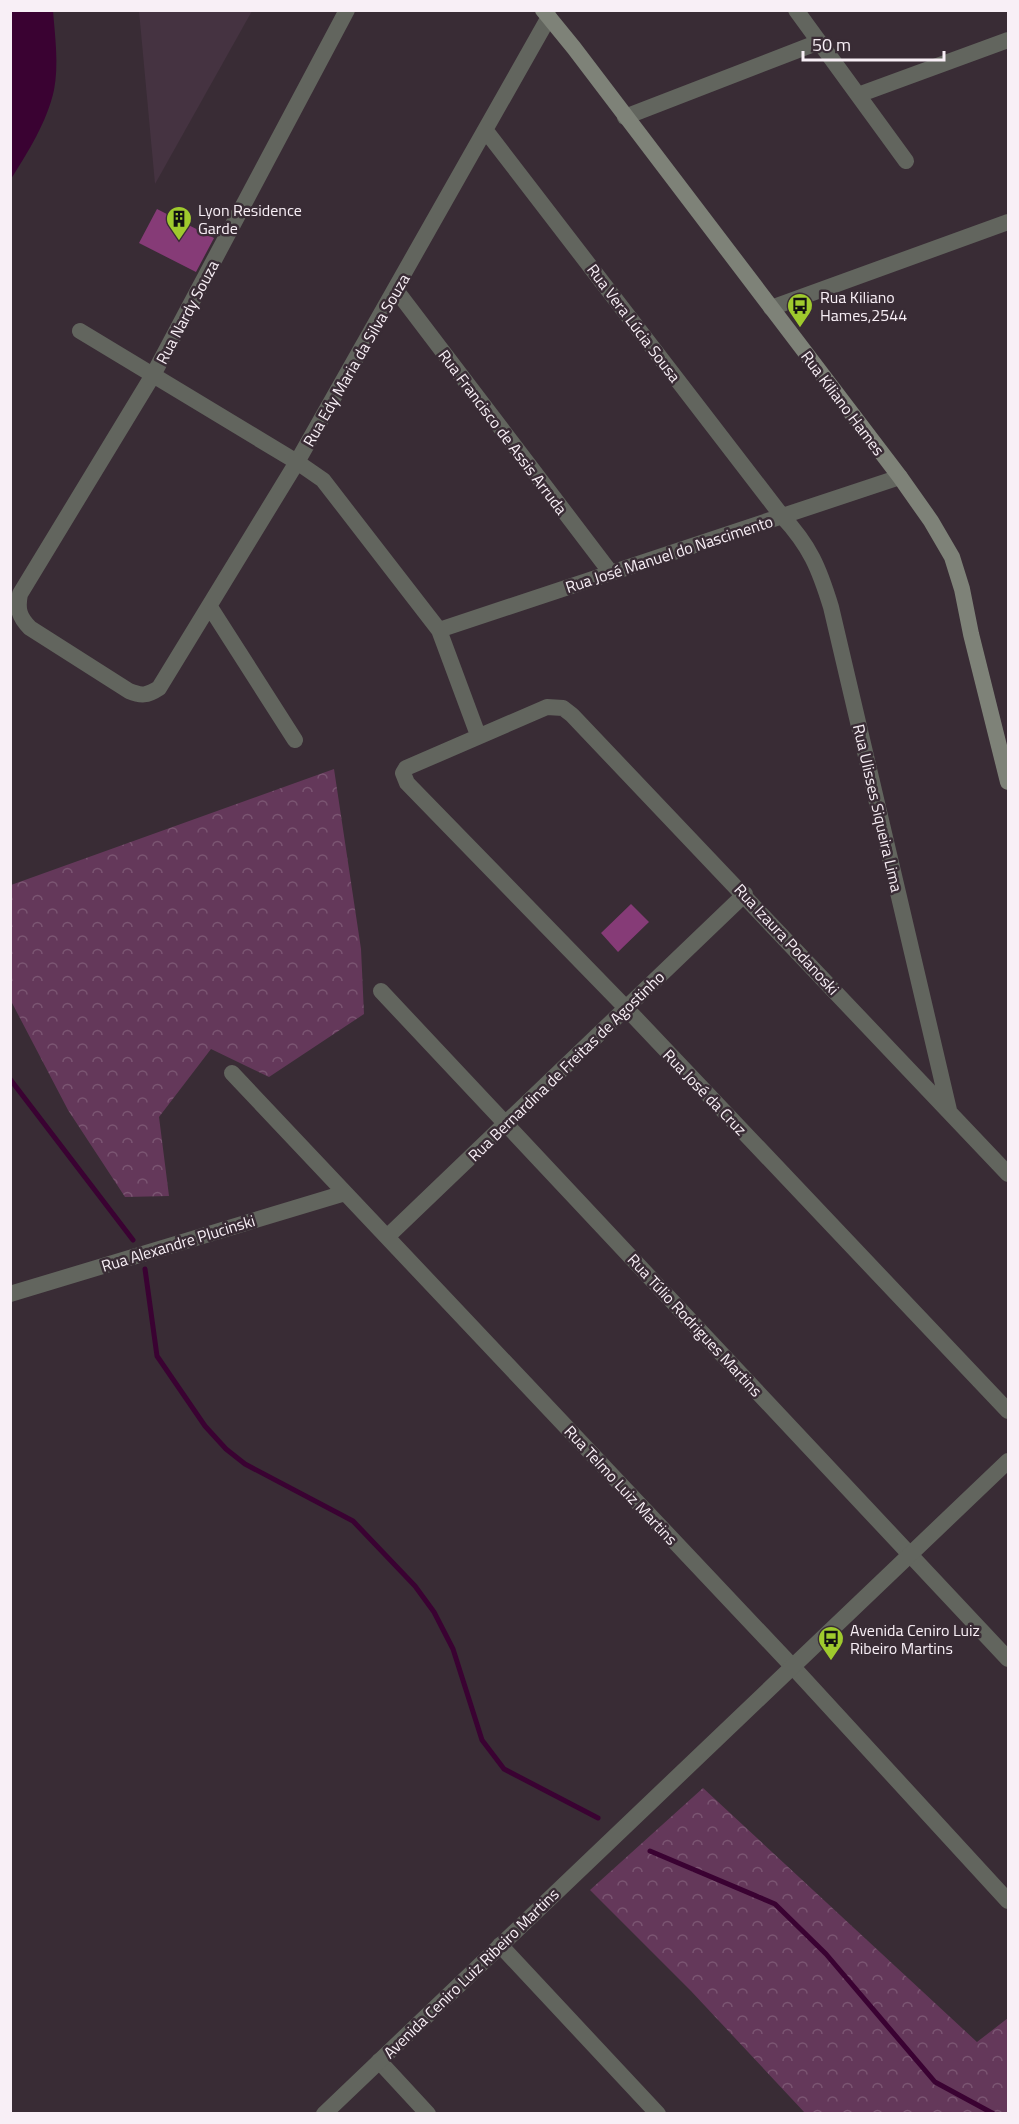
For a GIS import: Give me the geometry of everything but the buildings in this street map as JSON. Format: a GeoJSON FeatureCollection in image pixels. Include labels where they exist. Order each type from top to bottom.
{"type":"FeatureCollection","features":[{"type":"Feature","properties":{"kind":"main road","name":"Rua Kiliano Hames"},"geometry":{"type":"LineString","coordinates":[[546,14],[900,477],[931,521],[952,557],[962,589],[1008,782]]}},
{"type":"Feature","properties":{"kind":"street","name":"Rua Nardy Souza"},"geometry":{"type":"LineString","coordinates":[[150,694],[141,696],[129,691],[30,628],[22,620],[18,608],[20,594],[153,375],[347,10]]}},
{"type":"Feature","properties":{"kind":"street"},"geometry":{"type":"LineString","coordinates":[[796,10],[906,161]]}},
{"type":"Feature","properties":{"kind":"street","name":"Rua Edy Maria da Silva Souza"},"geometry":{"type":"LineString","coordinates":[[150,694],[159,688],[297,462],[486,131],[546,14]]}},
{"type":"Feature","properties":{"kind":"street"},"geometry":{"type":"LineString","coordinates":[[858,95],[1008,40]]}},
{"type":"Feature","properties":{"kind":"street"},"geometry":{"type":"LineString","coordinates":[[625,117],[819,42]]}},
{"type":"Feature","properties":{"kind":"street","name":"Rua Vera Lúcia Sousa"},"geometry":{"type":"LineString","coordinates":[[486,131],[782,516]]}},
{"type":"Feature","properties":{"kind":"street"},"geometry":{"type":"LineString","coordinates":[[771,308],[1008,222]]}},
{"type":"Feature","properties":{"kind":"street","name":"Rua Francisco de Assis Arruda"},"geometry":{"type":"LineString","coordinates":[[396,290],[610,573]]}},
{"type":"Feature","properties":{"kind":"street"},"geometry":{"type":"LineString","coordinates":[[80,331],[323,480],[439,630],[478,735]]}},
{"type":"Feature","properties":{"kind":"street","name":"Rua José Manuel do Nascimento"},"geometry":{"type":"LineString","coordinates":[[439,630],[900,477]]}},
{"type":"Feature","properties":{"kind":"street","name":"Rua Ulisses Siqueira Lima"},"geometry":{"type":"LineString","coordinates":[[782,516],[809,549],[831,607],[949,1110]]}},
{"type":"Feature","properties":{"kind":"street"},"geometry":{"type":"LineString","coordinates":[[210,607],[295,740]]}},
{"type":"Feature","properties":{"kind":"street","name":"Rua Izaura Podanoski"},"geometry":{"type":"LineString","coordinates":[[478,735],[547,707],[563,708],[572,715],[745,894],[1008,1174]]}},
{"type":"Feature","properties":{"kind":"street","name":"Rua José da Cruz"},"geometry":{"type":"LineString","coordinates":[[478,735],[406,768],[404,772],[407,783],[626,1008],[1008,1411]]}},
{"type":"Feature","properties":{"kind":"street","name":"Rua Bernardina de Freitas de Agostinho"},"geometry":{"type":"LineString","coordinates":[[387,1237],[745,894]]}},
{"type":"Feature","properties":{"kind":"street","name":"Rua Túlio Rodrigues Martins"},"geometry":{"type":"LineString","coordinates":[[381,991],[1008,1659]]}},
{"type":"Feature","properties":{"kind":"street","name":"Rua Telmo Luiz Martins"},"geometry":{"type":"LineString","coordinates":[[232,1073],[793,1667],[1008,1901]]}},
{"type":"Feature","properties":{"kind":"street","name":"Rua Alexandre Plucinski"},"geometry":{"type":"LineString","coordinates":[[10,1294],[345,1193]]}},
{"type":"Feature","properties":{"kind":"street","name":"Avenida Ceniro Luiz Ribeiro Martins"},"geometry":{"type":"LineString","coordinates":[[324,2114],[1008,1461]]}},
{"type":"Feature","properties":{"kind":"street"},"geometry":{"type":"LineString","coordinates":[[500,1945],[658,2114]]}},
{"type":"Feature","properties":{"kind":"street"},"geometry":{"type":"LineString","coordinates":[[379,2061],[428,2114]]}},
{"type":"Feature","properties":{"kind":"shaded area"},"geometry":{"type":"Polygon","coordinates":[[[11,10],[53,11],[56,61],[54,90],[47,114],[11,179],[11,10]]]}},
{"type":"Feature","properties":{"kind":"shaded area"},"geometry":{"type":"Polygon","coordinates":[[[139,11],[252,11],[155,184],[139,11]]]}},
{"type":"Feature","properties":{"kind":"green space"},"geometry":{"type":"Polygon","coordinates":[[[334,769],[361,949],[364,1014],[269,1077],[211,1049],[159,1117],[169,1196],[125,1197],[68,1110],[11,1001],[11,885],[334,769]]]}},
{"type":"Feature","properties":{"kind":"green space"},"geometry":{"type":"Polygon","coordinates":[[[703,1788],[977,2042],[1008,2018],[1008,2113],[805,2113],[691,1991],[590,1890],[703,1788]]]}},
{"type":"Feature","properties":{"kind":"waterway"},"geometry":{"type":"LineString","coordinates":[[10,1079],[133,1240]]}},
{"type":"Feature","properties":{"kind":"waterway"},"geometry":{"type":"LineString","coordinates":[[145,1269],[157,1356],[205,1426],[226,1449],[245,1464],[353,1521],[415,1586],[434,1612],[453,1649],[482,1740],[504,1769],[598,1818]]}},
{"type":"Feature","properties":{"kind":"waterway"},"geometry":{"type":"LineString","coordinates":[[650,1851],[775,1904],[826,1954],[935,2082],[994,2114]]}},
{"type":"Feature","properties":{"kind":"place","name":"Lyon Residence Garde"},"geometry":{"type":"Point","coordinates":[179,242]}},
{"type":"Feature","properties":{"kind":"place","name":"Rua Kiliano Hames,2544"},"geometry":{"type":"Point","coordinates":[800,329]}},
{"type":"Feature","properties":{"kind":"place","name":"Avenida Ceniro Luiz Ribeiro Martins"},"geometry":{"type":"Point","coordinates":[831,1662]}}]}
